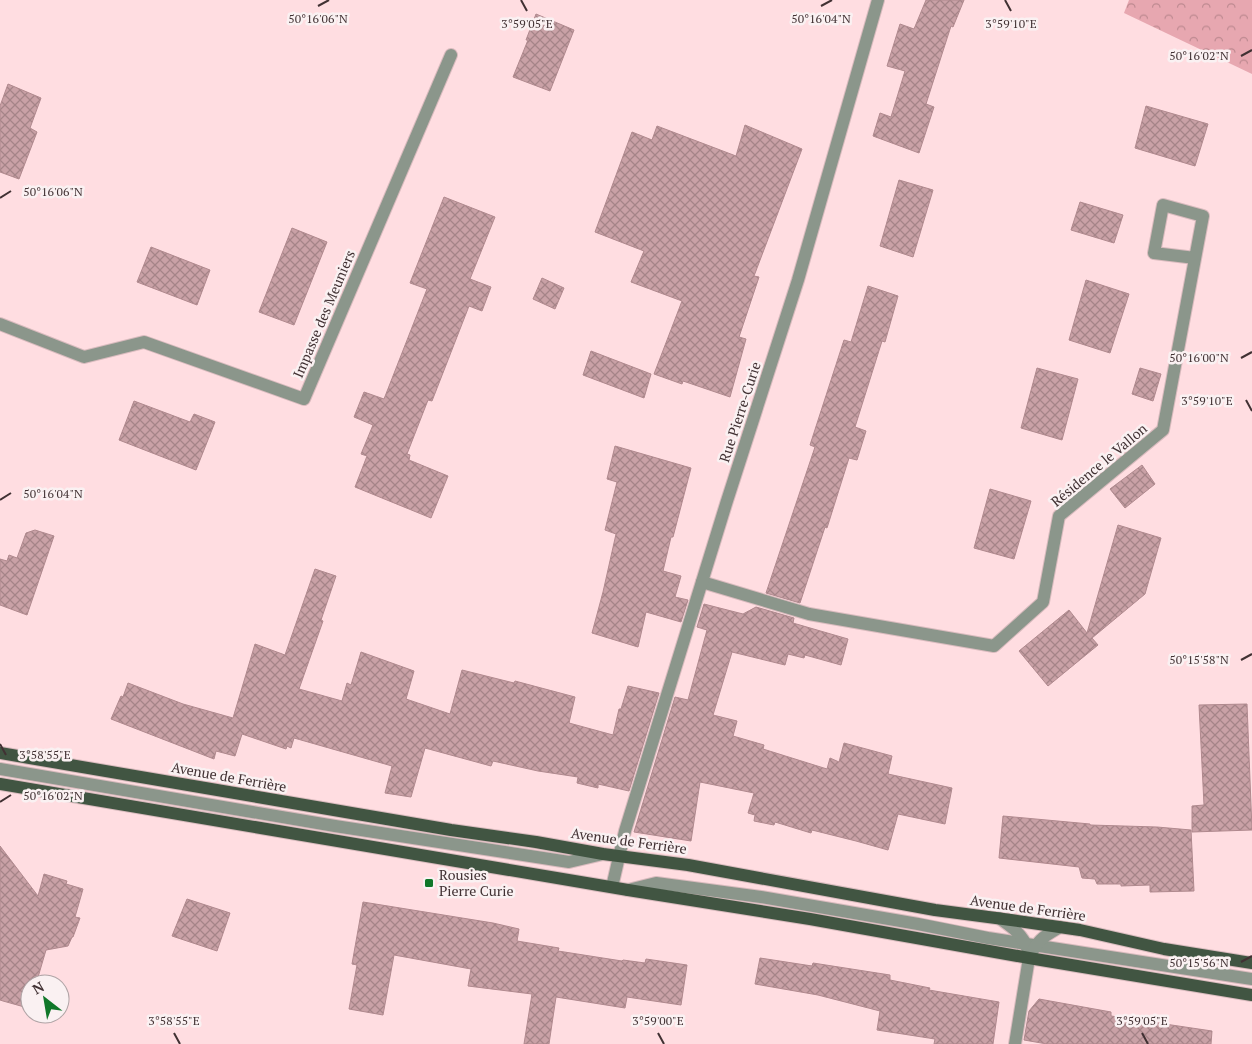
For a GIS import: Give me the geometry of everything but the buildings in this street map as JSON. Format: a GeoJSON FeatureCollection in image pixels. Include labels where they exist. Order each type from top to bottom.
{"type":"FeatureCollection","features":[{"type":"Feature","properties":{"kind":"main road","name":"Avenue de Ferrière"},"geometry":{"type":"LineString","coordinates":[[0,753],[442,828],[603,854],[688,865],[935,910],[1080,930],[1164,949],[1252,963]]}},
{"type":"Feature","properties":{"kind":"main road"},"geometry":{"type":"LineString","coordinates":[[0,784],[1252,995]]}},
{"type":"Feature","properties":{"kind":"street","name":"Rue Pierre-Curie"},"geometry":{"type":"LineString","coordinates":[[612,887],[625,831],[726,504],[798,280],[878,0]]}},
{"type":"Feature","properties":{"kind":"street","name":"Impasse des Meuniers"},"geometry":{"type":"LineString","coordinates":[[0,324],[84,357],[144,342],[304,399],[451,55]]}},
{"type":"Feature","properties":{"kind":"street","name":"Résidence le Vallon"},"geometry":{"type":"LineString","coordinates":[[702,582],[809,614],[994,646],[1044,602],[1059,516],[1163,430],[1203,216],[1163,205],[1154,253],[1195,258]]}},
{"type":"Feature","properties":{"kind":"street"},"geometry":{"type":"LineString","coordinates":[[0,769],[335,826],[570,862],[603,854]]}},
{"type":"Feature","properties":{"kind":"street"},"geometry":{"type":"LineString","coordinates":[[628,890],[656,883],[742,894],[909,922],[988,938],[1252,979]]}},
{"type":"Feature","properties":{"kind":"street"},"geometry":{"type":"LineString","coordinates":[[999,918],[1016,930],[1030,944],[1014,1044]]}},
{"type":"Feature","properties":{"kind":"street"},"geometry":{"type":"LineString","coordinates":[[1030,944],[1060,927]]}},
{"type":"Feature","properties":{"kind":"green space"},"geometry":{"type":"Polygon","coordinates":[[[1129,0],[1252,0],[1252,74],[1124,13],[1129,0]]]}},
{"type":"Feature","properties":{"kind":"place","name":"Rousies Pierre Curie"},"geometry":{"type":"Point","coordinates":[429,883]}}]}
